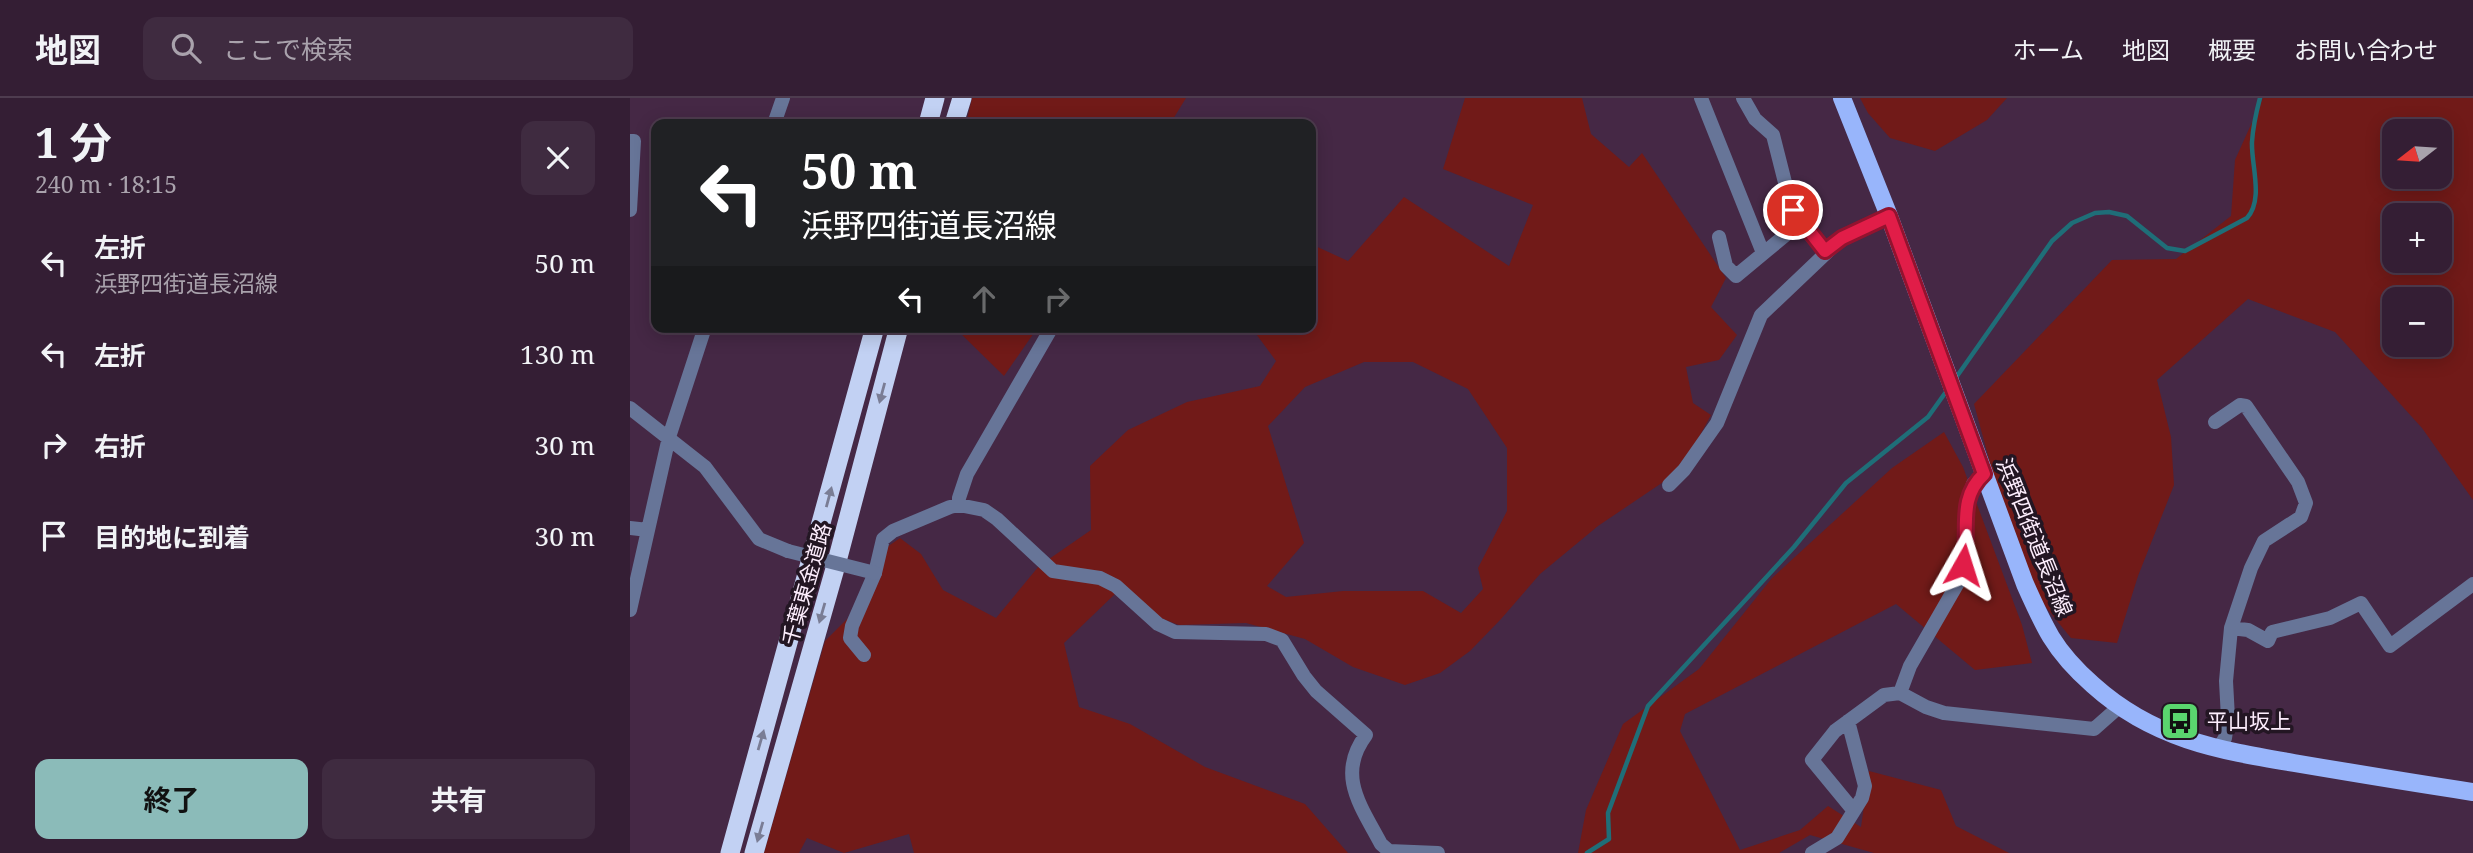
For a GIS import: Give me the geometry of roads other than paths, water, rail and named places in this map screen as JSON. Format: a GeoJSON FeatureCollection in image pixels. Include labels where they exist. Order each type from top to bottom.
{"type":"FeatureCollection","features":[{"type":"Feature","properties":{"kind":"highway"},"geometry":{"type":"LineString","coordinates":[[929,119],[935,98]]}},
{"type":"Feature","properties":{"kind":"highway"},"geometry":{"type":"LineString","coordinates":[[956,119],[962,98]]}},
{"type":"Feature","properties":{"kind":"highway","name":"千葉東金道路"},"geometry":{"type":"LineString","coordinates":[[730,853],[872,333]]}},
{"type":"Feature","properties":{"kind":"highway","name":"千葉東金道路"},"geometry":{"type":"LineString","coordinates":[[754,853],[836,565],[897,333]]}},
{"type":"Feature","properties":{"kind":"main road","name":"浜野四街道長沼線"},"geometry":{"type":"LineString","coordinates":[[1842,98],[1889,216],[2025,584],[2052,638],[2083,676],[2120,706],[2156,729],[2218,749],[2473,792]]}},
{"type":"Feature","properties":{"kind":"street"},"geometry":{"type":"LineString","coordinates":[[776,119],[783,98]]}},
{"type":"Feature","properties":{"kind":"street"},"geometry":{"type":"LineString","coordinates":[[1701,98],[1763,253]]}},
{"type":"Feature","properties":{"kind":"street"},"geometry":{"type":"LineString","coordinates":[[1743,98],[1755,119],[1773,135],[1793,210],[1800,223],[1825,251]]}},
{"type":"Feature","properties":{"kind":"street"},"geometry":{"type":"LineString","coordinates":[[630,141],[634,141],[630,210]]}},
{"type":"Feature","properties":{"kind":"street"},"geometry":{"type":"LineString","coordinates":[[1669,485],[1684,470],[1717,423],[1761,315],[1825,251],[1842,238],[1889,216]]}},
{"type":"Feature","properties":{"kind":"street"},"geometry":{"type":"LineString","coordinates":[[1719,237],[1726,266],[1736,276],[1800,223]]}},
{"type":"Feature","properties":{"kind":"street"},"geometry":{"type":"LineString","coordinates":[[630,610],[669,437],[703,333]]}},
{"type":"Feature","properties":{"kind":"street"},"geometry":{"type":"LineString","coordinates":[[959,505],[967,474],[1049,333]]}},
{"type":"Feature","properties":{"kind":"street"},"geometry":{"type":"LineString","coordinates":[[2215,422],[2240,405],[2246,406],[2298,482],[2306,503],[2301,517],[2264,541],[2251,568],[2231,628],[2226,681],[2228,718],[2225,738],[2218,749]]}},
{"type":"Feature","properties":{"kind":"street"},"geometry":{"type":"LineString","coordinates":[[630,408],[705,467],[759,539],[788,551],[875,573]]}},
{"type":"Feature","properties":{"kind":"street"},"geometry":{"type":"LineString","coordinates":[[1900,693],[1910,666],[1959,581],[1967,549],[1966,508],[1973,484],[1984,474]]}},
{"type":"Feature","properties":{"kind":"street"},"geometry":{"type":"LineString","coordinates":[[864,655],[849,638],[875,573],[883,539],[893,531],[959,505],[984,510],[1053,572],[1100,578],[1116,586],[1158,624],[1175,632],[1266,634],[1282,639],[1316,691],[1329,705],[1366,734],[1356,748],[1351,781],[1381,844],[1389,851],[1438,853]]}},
{"type":"Feature","properties":{"kind":"street"},"geometry":{"type":"LineString","coordinates":[[630,528],[648,530]]}},
{"type":"Feature","properties":{"kind":"street"},"geometry":{"type":"LineString","coordinates":[[2231,628],[2248,630],[2267,641],[2272,632],[2330,618],[2361,603],[2390,646],[2473,584]]}},
{"type":"Feature","properties":{"kind":"street"},"geometry":{"type":"LineString","coordinates":[[1854,811],[1812,760],[1835,731],[1884,695],[1900,693],[1926,708],[1944,713],[2094,729],[2120,706]]}},
{"type":"Feature","properties":{"kind":"street"},"geometry":{"type":"LineString","coordinates":[[1812,853],[1837,838],[1862,798],[1865,786],[1847,721]]}},
{"type":"Feature","properties":{"kind":"street"},"geometry":{"type":"LineString","coordinates":[[1837,838],[1840,853]]}},
{"type":"Feature","properties":{"kind":"waterway"},"geometry":{"type":"LineString","coordinates":[[1955,379],[2052,241],[2072,223],[2095,213],[2109,212],[2127,216],[2167,248],[2185,251],[2247,218],[2252,210],[2256,192],[2252,142],[2260,98]]}},
{"type":"Feature","properties":{"kind":"waterway"},"geometry":{"type":"LineString","coordinates":[[1587,853],[1609,839],[1608,813],[1648,706],[1794,547],[1846,483],[1928,417],[1948,389]]}},
{"type":"Feature","properties":{"kind":"place","name":"平山坂上"},"geometry":{"type":"Point","coordinates":[2180,721]}}]}
